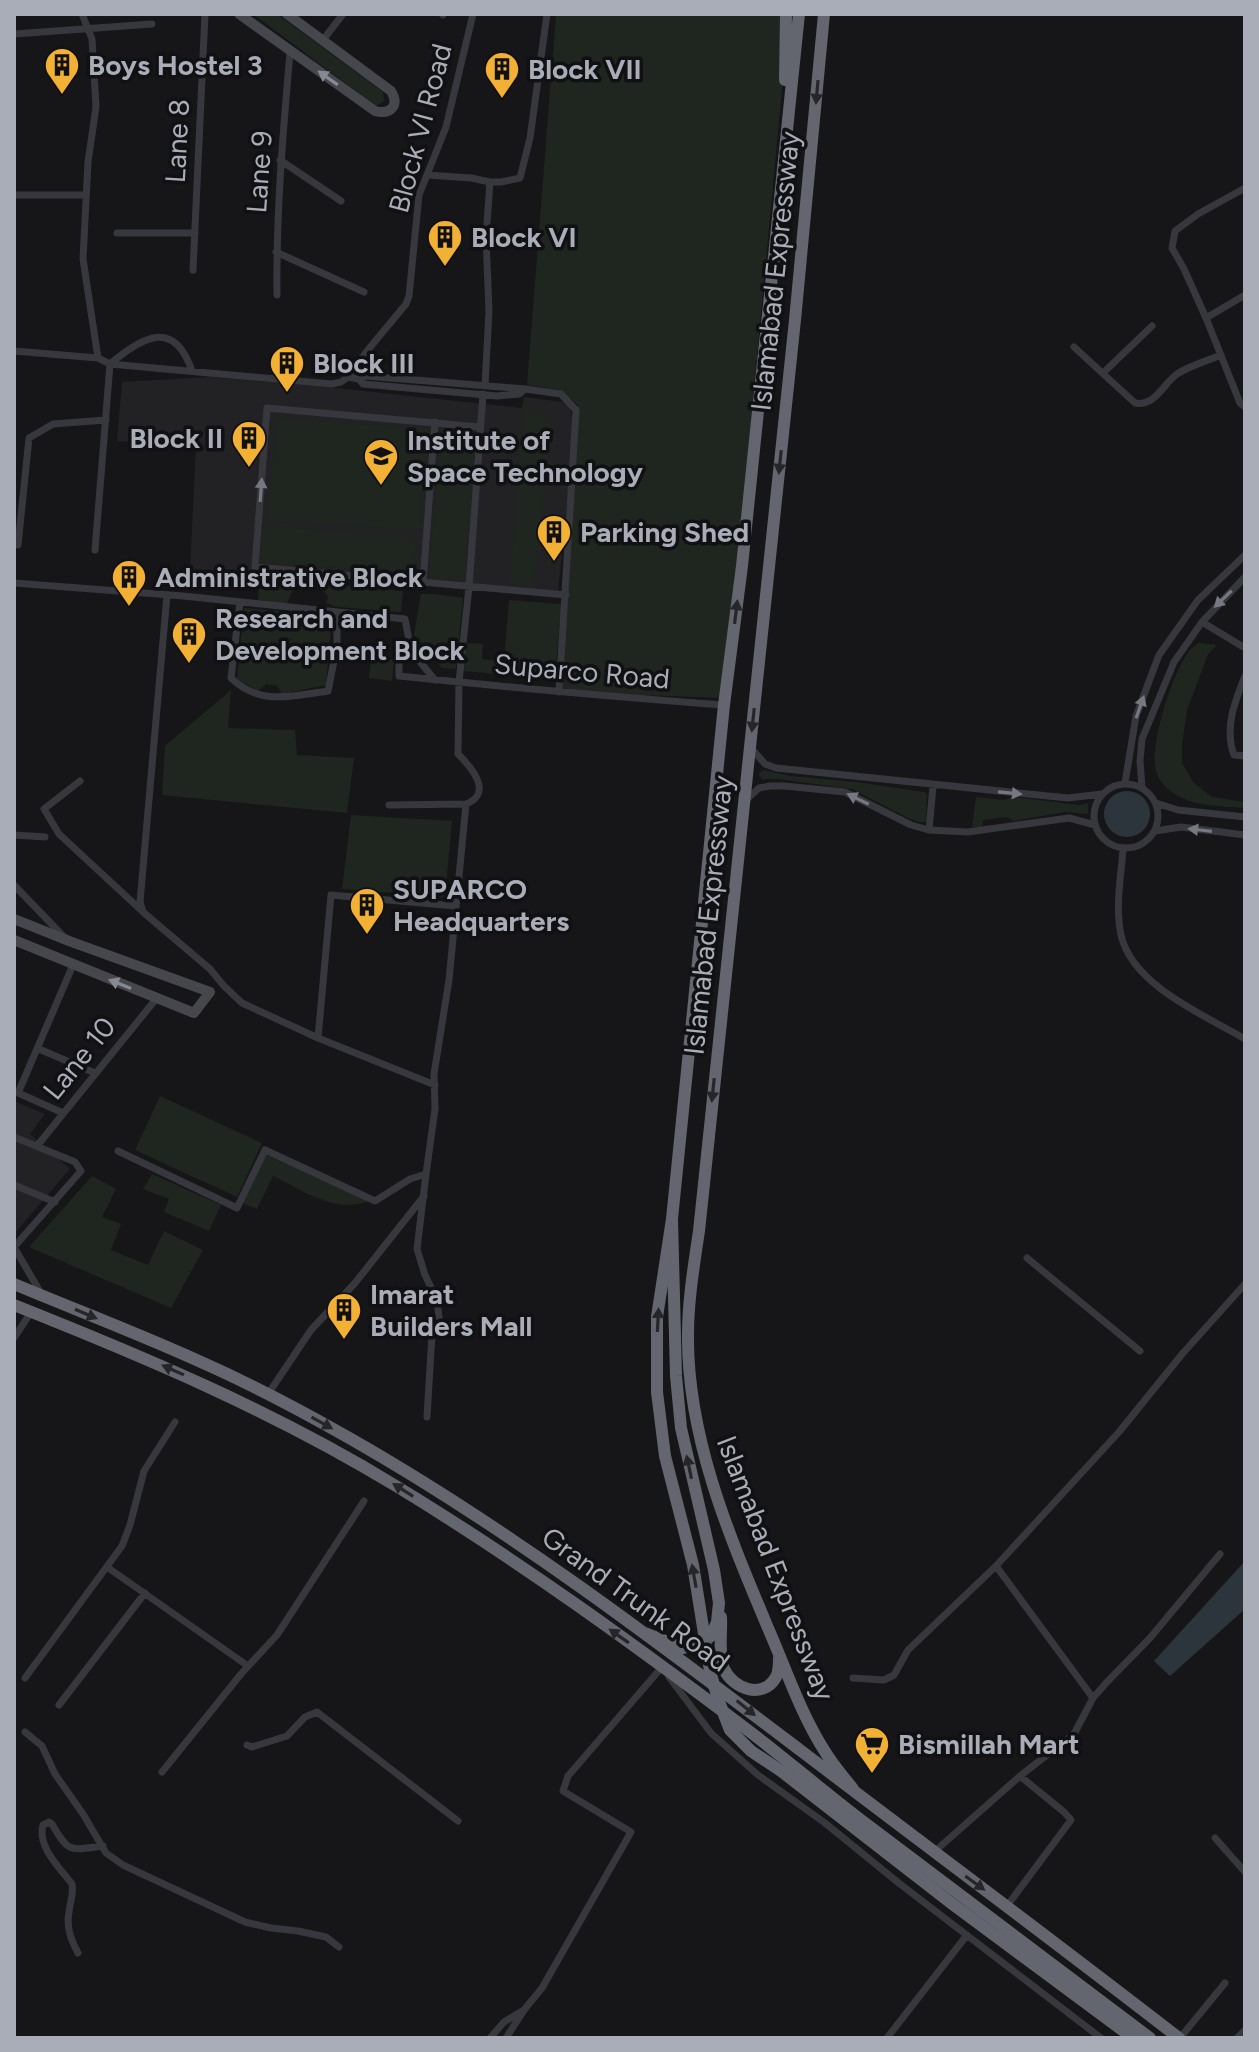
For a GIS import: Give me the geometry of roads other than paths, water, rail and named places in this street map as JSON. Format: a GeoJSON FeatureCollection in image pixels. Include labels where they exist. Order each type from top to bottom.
{"type":"FeatureCollection","features":[{"type":"Feature","properties":{"kind":"highway"},"geometry":{"type":"LineString","coordinates":[[784,160],[786,14]]}},
{"type":"Feature","properties":{"kind":"highway","name":"Islamabad Expressway"},"geometry":{"type":"LineString","coordinates":[[672,1219],[799,14]]}},
{"type":"Feature","properties":{"kind":"highway","name":"Islamabad Expressway"},"geometry":{"type":"LineString","coordinates":[[824,14],[794,329],[688,1335],[700,1442],[720,1504],[798,1702],[824,1751],[853,1789]]}},
{"type":"Feature","properties":{"kind":"highway"},"geometry":{"type":"LineString","coordinates":[[672,1219],[676,1376],[681,1428],[714,1570],[722,1663],[730,1679],[739,1687],[760,1690],[775,1678],[779,1655]]}},
{"type":"Feature","properties":{"kind":"highway"},"geometry":{"type":"LineString","coordinates":[[672,1219],[657,1317],[657,1392],[665,1456],[693,1565],[710,1671],[730,1730],[751,1751],[1133,2038]]}},
{"type":"Feature","properties":{"kind":"highway","name":"Grand Trunk Road"},"geometry":{"type":"LineString","coordinates":[[14,1284],[201,1362],[268,1394],[403,1469],[645,1633],[1180,2038]]}},
{"type":"Feature","properties":{"kind":"highway","name":"Grand Trunk Road"},"geometry":{"type":"LineString","coordinates":[[14,1305],[228,1395],[344,1456],[489,1545],[751,1732],[859,1819],[1150,2038]]}},
{"type":"Feature","properties":{"kind":"highway"},"geometry":{"type":"LineString","coordinates":[[645,1633],[683,1648],[699,1644],[711,1636],[717,1622],[719,1603]]}},
{"type":"Feature","properties":{"kind":"street"},"geometry":{"type":"LineString","coordinates":[[82,14],[92,39],[96,107],[85,195],[83,259],[98,358]]}},
{"type":"Feature","properties":{"kind":"street","name":"Lane 8"},"geometry":{"type":"LineString","coordinates":[[193,270],[205,14]]}},
{"type":"Feature","properties":{"kind":"street"},"geometry":{"type":"LineString","coordinates":[[239,14],[375,111],[382,113],[390,110],[394,96],[391,91],[287,14]]}},
{"type":"Feature","properties":{"kind":"street"},"geometry":{"type":"LineString","coordinates":[[323,40],[343,14]]}},
{"type":"Feature","properties":{"kind":"street","name":"Block VI Road"},"geometry":{"type":"LineString","coordinates":[[348,377],[406,304],[409,296],[419,195],[446,127],[473,14]]}},
{"type":"Feature","properties":{"kind":"street"},"geometry":{"type":"LineString","coordinates":[[427,175],[490,182],[520,178],[530,138],[547,14]]}},
{"type":"Feature","properties":{"kind":"street"},"geometry":{"type":"LineString","coordinates":[[14,34],[152,24]]}},
{"type":"Feature","properties":{"kind":"street","name":"Lane 9"},"geometry":{"type":"LineString","coordinates":[[277,295],[280,160],[290,52]]}},
{"type":"Feature","properties":{"kind":"street"},"geometry":{"type":"LineString","coordinates":[[280,160],[341,201]]}},
{"type":"Feature","properties":{"kind":"street"},"geometry":{"type":"LineString","coordinates":[[389,805],[466,804],[478,795],[478,781],[470,766],[458,754],[459,682],[489,320],[486,237],[490,182]]}},
{"type":"Feature","properties":{"kind":"street"},"geometry":{"type":"LineString","coordinates":[[1245,188],[1198,214],[1175,231],[1172,248],[1206,318],[1240,403],[1245,407]]}},
{"type":"Feature","properties":{"kind":"street"},"geometry":{"type":"LineString","coordinates":[[14,195],[85,195]]}},
{"type":"Feature","properties":{"kind":"street"},"geometry":{"type":"LineString","coordinates":[[117,233],[195,233]]}},
{"type":"Feature","properties":{"kind":"street"},"geometry":{"type":"LineString","coordinates":[[276,252],[364,292]]}},
{"type":"Feature","properties":{"kind":"street"},"geometry":{"type":"LineString","coordinates":[[1206,318],[1245,295]]}},
{"type":"Feature","properties":{"kind":"street"},"geometry":{"type":"LineString","coordinates":[[1103,373],[1152,326]]}},
{"type":"Feature","properties":{"kind":"street"},"geometry":{"type":"LineString","coordinates":[[95,550],[110,364],[133,345],[151,337],[168,338],[178,345],[192,371]]}},
{"type":"Feature","properties":{"kind":"street"},"geometry":{"type":"LineString","coordinates":[[1074,347],[1135,403],[1141,405],[1149,403],[1177,374],[1221,355]]}},
{"type":"Feature","properties":{"kind":"street"},"geometry":{"type":"LineString","coordinates":[[14,351],[98,358],[110,364],[332,384],[348,377],[359,379],[363,384],[525,389],[561,394],[576,410],[559,692]]}},
{"type":"Feature","properties":{"kind":"street"},"geometry":{"type":"LineString","coordinates":[[479,427],[267,408],[255,567],[566,595]]}},
{"type":"Feature","properties":{"kind":"street"},"geometry":{"type":"LineString","coordinates":[[18,545],[29,438],[53,424],[106,420]]}},
{"type":"Feature","properties":{"kind":"street"},"geometry":{"type":"LineString","coordinates":[[423,582],[435,422]]}},
{"type":"Feature","properties":{"kind":"street"},"geometry":{"type":"LineString","coordinates":[[1125,783],[1136,716],[1159,655],[1198,600],[1245,555]]}},
{"type":"Feature","properties":{"kind":"street"},"geometry":{"type":"LineString","coordinates":[[1142,787],[1142,739],[1174,662],[1202,622],[1245,577]]}},
{"type":"Feature","properties":{"kind":"street"},"geometry":{"type":"LineString","coordinates":[[14,583],[405,619],[411,651],[435,680]]}},
{"type":"Feature","properties":{"kind":"street"},"geometry":{"type":"LineString","coordinates":[[143,912],[140,902],[167,595]]}},
{"type":"Feature","properties":{"kind":"street"},"geometry":{"type":"LineString","coordinates":[[240,602],[231,678],[242,689],[273,699],[328,691],[337,646],[337,612]]}},
{"type":"Feature","properties":{"kind":"street"},"geometry":{"type":"LineString","coordinates":[[1202,622],[1245,648]]}},
{"type":"Feature","properties":{"kind":"street","name":"Suparco Road"},"geometry":{"type":"LineString","coordinates":[[411,651],[399,656],[399,676],[724,705]]}},
{"type":"Feature","properties":{"kind":"street"},"geometry":{"type":"LineString","coordinates":[[1245,676],[1235,701],[1229,743],[1234,755],[1245,756]]}},
{"type":"Feature","properties":{"kind":"street"},"geometry":{"type":"LineString","coordinates":[[750,747],[765,764],[776,768],[1068,798],[1102,794]]}},
{"type":"Feature","properties":{"kind":"street"},"geometry":{"type":"LineString","coordinates":[[80,781],[44,809],[59,834],[210,969],[242,1003],[318,1038],[435,1085]]}},
{"type":"Feature","properties":{"kind":"street"},"geometry":{"type":"LineString","coordinates":[[1125,783],[1148,791],[1159,812],[1155,831],[1146,842],[1123,849],[1109,844],[1100,836],[1093,814],[1102,794],[1125,783]]}},
{"type":"Feature","properties":{"kind":"street"},"geometry":{"type":"LineString","coordinates":[[745,802],[759,788],[770,786],[853,795],[911,825],[929,830],[968,832],[1069,818],[1095,825]]}},
{"type":"Feature","properties":{"kind":"street"},"geometry":{"type":"LineString","coordinates":[[929,830],[933,786]]}},
{"type":"Feature","properties":{"kind":"street"},"geometry":{"type":"LineString","coordinates":[[1156,803],[1178,810],[1245,817]]}},
{"type":"Feature","properties":{"kind":"street"},"geometry":{"type":"LineString","coordinates":[[427,1417],[432,1335],[440,1325],[437,1300],[417,1249],[435,1109],[434,1074],[449,980],[466,804]]}},
{"type":"Feature","properties":{"kind":"street"},"geometry":{"type":"LineString","coordinates":[[1155,831],[1181,827],[1245,835]]}},
{"type":"Feature","properties":{"kind":"street"},"geometry":{"type":"LineString","coordinates":[[14,835],[45,837]]}},
{"type":"Feature","properties":{"kind":"street"},"geometry":{"type":"LineString","coordinates":[[1123,849],[1119,920],[1129,955],[1147,979],[1162,991],[1245,1039]]}},
{"type":"Feature","properties":{"kind":"street"},"geometry":{"type":"LineString","coordinates":[[14,885],[69,941]]}},
{"type":"Feature","properties":{"kind":"street"},"geometry":{"type":"LineString","coordinates":[[318,1038],[331,895],[456,906]]}},
{"type":"Feature","properties":{"kind":"street"},"geometry":{"type":"LineString","coordinates":[[14,919],[210,992],[194,1013],[14,940]]}},
{"type":"Feature","properties":{"kind":"street"},"geometry":{"type":"LineString","coordinates":[[63,1113],[16,1092],[39,1049],[73,965]]}},
{"type":"Feature","properties":{"kind":"street","name":"Lane 10"},"geometry":{"type":"LineString","coordinates":[[37,1146],[156,999]]}},
{"type":"Feature","properties":{"kind":"street"},"geometry":{"type":"LineString","coordinates":[[39,1049],[95,1073]]}},
{"type":"Feature","properties":{"kind":"street"},"geometry":{"type":"LineString","coordinates":[[14,1137],[75,1162],[81,1171],[14,1247],[43,1296]]}},
{"type":"Feature","properties":{"kind":"street"},"geometry":{"type":"LineString","coordinates":[[118,1151],[237,1208],[265,1150],[375,1201],[410,1179],[426,1174]]}},
{"type":"Feature","properties":{"kind":"street"},"geometry":{"type":"LineString","coordinates":[[14,1185],[55,1202]]}},
{"type":"Feature","properties":{"kind":"street"},"geometry":{"type":"LineString","coordinates":[[268,1394],[311,1330],[355,1283],[424,1196]]}},
{"type":"Feature","properties":{"kind":"street"},"geometry":{"type":"LineString","coordinates":[[1027,1258],[1140,1351]]}},
{"type":"Feature","properties":{"kind":"street"},"geometry":{"type":"LineString","coordinates":[[853,1678],[889,1679],[894,1675],[908,1650],[996,1566],[1119,1432],[1183,1353],[1245,1284]]}},
{"type":"Feature","properties":{"kind":"street"},"geometry":{"type":"LineString","coordinates":[[14,1338],[31,1312]]}},
{"type":"Feature","properties":{"kind":"street"},"geometry":{"type":"LineString","coordinates":[[25,1678],[122,1546],[144,1471],[175,1422]]}},
{"type":"Feature","properties":{"kind":"street"},"geometry":{"type":"LineString","coordinates":[[162,1772],[277,1635],[364,1501]]}},
{"type":"Feature","properties":{"kind":"street"},"geometry":{"type":"LineString","coordinates":[[934,1852],[1020,1776],[1074,1734],[1093,1698],[1150,1638],[1220,1554]]}},
{"type":"Feature","properties":{"kind":"street"},"geometry":{"type":"LineString","coordinates":[[996,1566],[1093,1698]]}},
{"type":"Feature","properties":{"kind":"street"},"geometry":{"type":"LineString","coordinates":[[107,1567],[248,1666]]}},
{"type":"Feature","properties":{"kind":"street"},"geometry":{"type":"LineString","coordinates":[[59,1705],[145,1593]]}},
{"type":"Feature","properties":{"kind":"street"},"geometry":{"type":"LineString","coordinates":[[506,2038],[542,1988],[631,1832],[563,1791],[568,1776],[661,1666],[711,1733],[758,1775],[825,1823],[1101,2038]]}},
{"type":"Feature","properties":{"kind":"street"},"geometry":{"type":"LineString","coordinates":[[247,1745],[252,1747],[287,1736],[305,1717],[317,1712],[458,1821]]}},
{"type":"Feature","properties":{"kind":"street"},"geometry":{"type":"LineString","coordinates":[[25,1732],[42,1746],[55,1774],[106,1853],[123,1865],[245,1922],[326,1937],[339,1947]]}},
{"type":"Feature","properties":{"kind":"street"},"geometry":{"type":"LineString","coordinates":[[1007,1906],[1071,1820],[1020,1776]]}},
{"type":"Feature","properties":{"kind":"street"},"geometry":{"type":"LineString","coordinates":[[78,1953],[69,1934],[68,1916],[74,1890],[49,1853],[41,1830],[49,1822],[59,1838],[72,1849],[103,1846]]}},
{"type":"Feature","properties":{"kind":"street"},"geometry":{"type":"LineString","coordinates":[[1215,1838],[1245,1872]]}},
{"type":"Feature","properties":{"kind":"street"},"geometry":{"type":"LineString","coordinates":[[887,2038],[967,1935]]}},
{"type":"Feature","properties":{"kind":"street"},"geometry":{"type":"LineString","coordinates":[[1180,2038],[1225,1983]]}},
{"type":"Feature","properties":{"kind":"street"},"geometry":{"type":"LineString","coordinates":[[490,2038],[504,2022],[524,2010]]}},
{"type":"Feature","properties":{"kind":"street"},"geometry":{"type":"LineString","coordinates":[[1237,2038],[1245,2030]]}},
{"type":"Feature","properties":{"kind":"place","name":"Boys Hostel 3"},"geometry":{"type":"Point","coordinates":[62,96]}},
{"type":"Feature","properties":{"kind":"place","name":"Block VII"},"geometry":{"type":"Point","coordinates":[502,100]}},
{"type":"Feature","properties":{"kind":"place","name":"Block VI"},"geometry":{"type":"Point","coordinates":[445,268]}},
{"type":"Feature","properties":{"kind":"place","name":"Block III"},"geometry":{"type":"Point","coordinates":[287,394]}},
{"type":"Feature","properties":{"kind":"place","name":"Block II"},"geometry":{"type":"Point","coordinates":[249,469]}},
{"type":"Feature","properties":{"kind":"place","name":"Institute of Space Technology"},"geometry":{"type":"Point","coordinates":[381,487]}},
{"type":"Feature","properties":{"kind":"place","name":"Parking Shed"},"geometry":{"type":"Point","coordinates":[554,563]}},
{"type":"Feature","properties":{"kind":"place","name":"Administrative Block"},"geometry":{"type":"Point","coordinates":[129,608]}},
{"type":"Feature","properties":{"kind":"place","name":"Research and Development Block"},"geometry":{"type":"Point","coordinates":[189,665]}},
{"type":"Feature","properties":{"kind":"place","name":"SUPARCO Headquarters"},"geometry":{"type":"Point","coordinates":[367,936]}},
{"type":"Feature","properties":{"kind":"place","name":"Imarat Builders Mall"},"geometry":{"type":"Point","coordinates":[344,1341]}},
{"type":"Feature","properties":{"kind":"place","name":"Bismillah Mart"},"geometry":{"type":"Point","coordinates":[872,1775]}}]}
